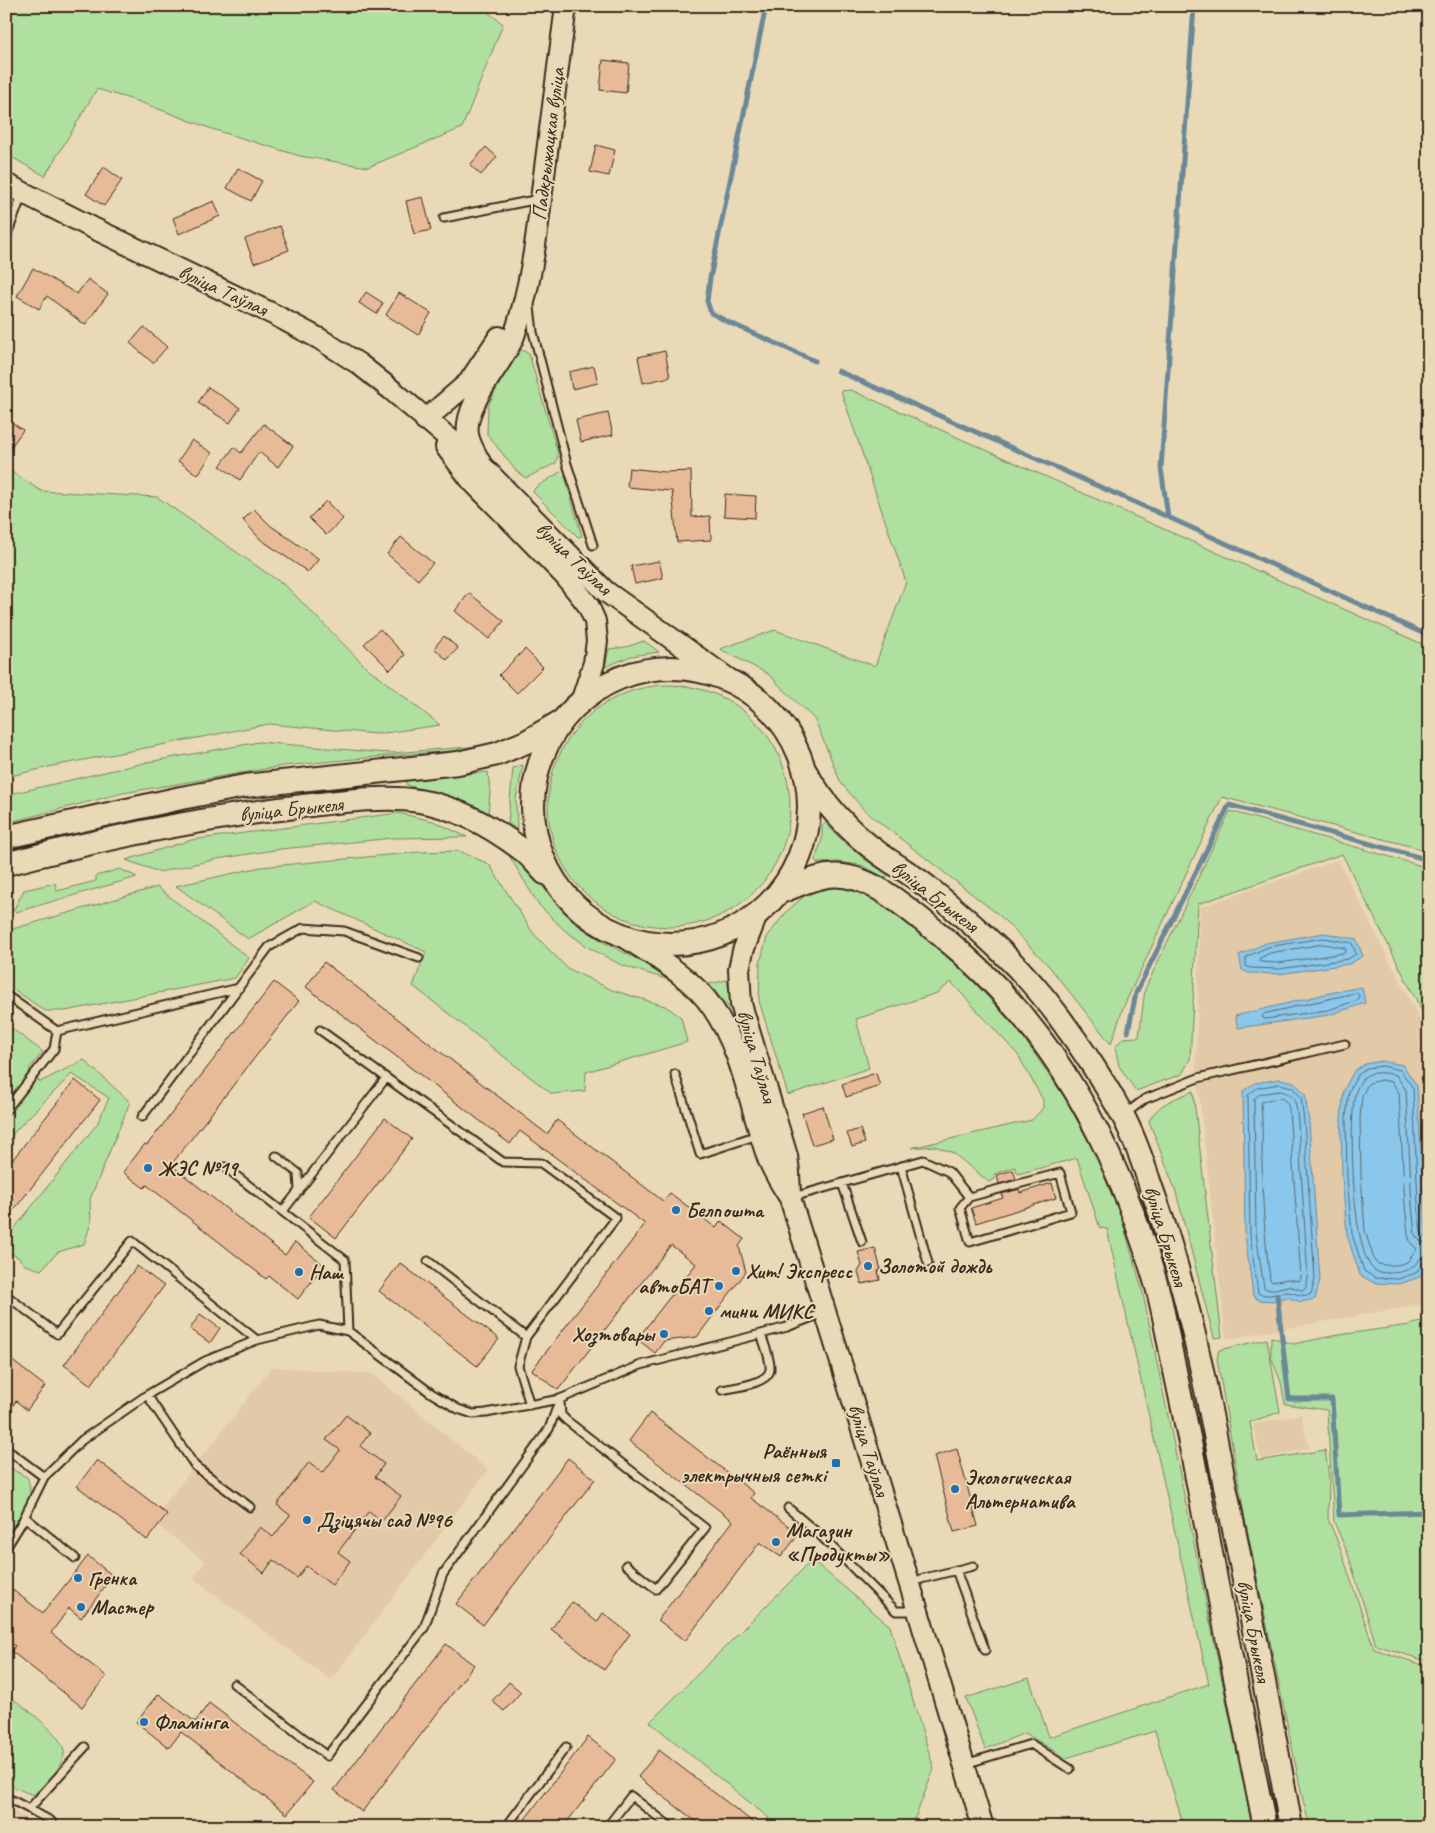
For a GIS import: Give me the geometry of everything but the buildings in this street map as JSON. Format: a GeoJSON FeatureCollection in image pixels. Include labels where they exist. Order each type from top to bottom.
{"type":"FeatureCollection","features":[{"type":"Feature","properties":{"kind":"main road","name":"Падкрыжацкая вуліца"},"geometry":{"type":"LineString","coordinates":[[528,282],[542,198],[566,6]]}},
{"type":"Feature","properties":{"kind":"main road","name":"вуліца Таўлая"},"geometry":{"type":"LineString","coordinates":[[15,188],[273,314],[320,339],[359,364],[484,468],[606,591],[734,683]]}},
{"type":"Feature","properties":{"kind":"main road"},"geometry":{"type":"LineString","coordinates":[[425,420],[469,382],[486,358],[528,282]]}},
{"type":"Feature","properties":{"kind":"main road"},"geometry":{"type":"LineString","coordinates":[[484,468],[472,448],[468,433],[469,419],[476,402],[513,337],[528,282]]}},
{"type":"Feature","properties":{"kind":"main road","name":"вуліца Таўлая"},"geometry":{"type":"LineString","coordinates":[[425,420],[471,480],[565,576],[588,605],[595,621],[596,641],[594,664],[580,702]]}},
{"type":"Feature","properties":{"kind":"main road"},"geometry":{"type":"LineString","coordinates":[[682,668],[709,673],[734,683],[758,699],[778,719],[794,743],[804,769],[809,802],[806,834],[796,865],[778,893],[756,915],[733,930],[706,940],[678,945],[650,943],[622,936],[596,923],[574,905],[555,883],[544,861],[536,837],[532,812],[534,788],[540,764],[549,741],[563,720],[580,702],[611,682],[628,675],[655,669],[682,668]]}},
{"type":"Feature","properties":{"kind":"main road","name":"вуліца Брыкеля"},"geometry":{"type":"LineString","coordinates":[[6,837],[181,798],[245,786],[458,763],[497,754],[526,742],[563,720]]}},
{"type":"Feature","properties":{"kind":"main road","name":"вуліца Брыкеля"},"geometry":{"type":"LineString","coordinates":[[804,769],[816,791],[834,813],[857,835],[878,853],[928,887],[986,937],[1026,976],[1058,1014],[1093,1065],[1123,1116],[1159,1208],[1181,1282],[1223,1474],[1292,1827]]}},
{"type":"Feature","properties":{"kind":"main road","name":"вуліца Брыкеля"},"geometry":{"type":"LineString","coordinates":[[6,864],[42,854],[238,814],[322,804],[391,799],[419,801],[449,809],[492,829],[522,850],[555,883]]}},
{"type":"Feature","properties":{"kind":"main road","name":"вуліца Брыкеля"},"geometry":{"type":"LineString","coordinates":[[778,893],[826,876],[846,875],[869,883],[910,911],[966,956],[1006,996],[1037,1034],[1072,1086],[1096,1127],[1136,1219],[1158,1289],[1192,1450],[1225,1630],[1265,1827]]}},
{"type":"Feature","properties":{"kind":"main road","name":"вуліца Таўлая"},"geometry":{"type":"LineString","coordinates":[[756,915],[743,951],[739,969],[741,1004],[787,1156],[790,1172],[790,1198]]}},
{"type":"Feature","properties":{"kind":"main road","name":"вуліца Таўлая"},"geometry":{"type":"LineString","coordinates":[[622,936],[675,970],[712,1006],[731,1039],[769,1161],[790,1198],[826,1312],[964,1764],[977,1824]]}},
{"type":"Feature","properties":{"kind":"lane"},"geometry":{"type":"LineString","coordinates":[[6,237],[15,188]]}},
{"type":"Feature","properties":{"kind":"lane"},"geometry":{"type":"LineString","coordinates":[[444,218],[542,198]]}},
{"type":"Feature","properties":{"kind":"lane"},"geometry":{"type":"LineString","coordinates":[[528,282],[532,332],[567,464],[593,545]]}},
{"type":"Feature","properties":{"kind":"lane"},"geometry":{"type":"LineString","coordinates":[[142,1117],[270,947],[303,928],[344,931],[419,958]]}},
{"type":"Feature","properties":{"kind":"lane"},"geometry":{"type":"LineString","coordinates":[[6,995],[57,1031],[239,988]]}},
{"type":"Feature","properties":{"kind":"lane"},"geometry":{"type":"LineString","coordinates":[[320,1030],[504,1162],[541,1164],[616,1218],[526,1337],[518,1366],[530,1405]]}},
{"type":"Feature","properties":{"kind":"lane"},"geometry":{"type":"LineString","coordinates":[[6,1110],[54,1049],[57,1031]]}},
{"type":"Feature","properties":{"kind":"lane"},"geometry":{"type":"LineString","coordinates":[[1123,1116],[1145,1099],[1198,1078],[1345,1044]]}},
{"type":"Feature","properties":{"kind":"lane"},"geometry":{"type":"LineString","coordinates":[[675,1074],[700,1154],[761,1134]]}},
{"type":"Feature","properties":{"kind":"lane"},"geometry":{"type":"LineString","coordinates":[[283,1212],[386,1078]]}},
{"type":"Feature","properties":{"kind":"lane"},"geometry":{"type":"LineString","coordinates":[[276,1156],[298,1173],[299,1192]]}},
{"type":"Feature","properties":{"kind":"lane"},"geometry":{"type":"LineString","coordinates":[[790,1198],[923,1160],[949,1172],[969,1196]]}},
{"type":"Feature","properties":{"kind":"lane"},"geometry":{"type":"LineString","coordinates":[[902,1166],[928,1263]]}},
{"type":"Feature","properties":{"kind":"lane"},"geometry":{"type":"LineString","coordinates":[[225,1167],[345,1260],[348,1331]]}},
{"type":"Feature","properties":{"kind":"lane"},"geometry":{"type":"LineString","coordinates":[[1060,1172],[1071,1212],[970,1242],[960,1208],[969,1196],[1060,1172]]}},
{"type":"Feature","properties":{"kind":"lane"},"geometry":{"type":"LineString","coordinates":[[842,1183],[862,1242]]}},
{"type":"Feature","properties":{"kind":"lane"},"geometry":{"type":"LineString","coordinates":[[6,1295],[57,1334],[132,1241],[257,1340]]}},
{"type":"Feature","properties":{"kind":"lane"},"geometry":{"type":"LineString","coordinates":[[428,1261],[526,1337]]}},
{"type":"Feature","properties":{"kind":"lane"},"geometry":{"type":"LineString","coordinates":[[6,1548],[25,1517],[44,1477],[82,1440],[147,1395],[205,1361],[257,1340],[319,1325],[348,1331],[431,1393],[458,1409],[473,1414],[560,1399],[641,1365],[787,1327],[826,1312]]}},
{"type":"Feature","properties":{"kind":"lane"},"geometry":{"type":"LineString","coordinates":[[722,1390],[763,1380],[769,1376],[771,1368],[761,1334]]}},
{"type":"Feature","properties":{"kind":"lane"},"geometry":{"type":"LineString","coordinates":[[147,1395],[194,1466],[250,1507]]}},
{"type":"Feature","properties":{"kind":"lane"},"geometry":{"type":"LineString","coordinates":[[560,1399],[561,1415],[705,1528],[656,1589],[626,1565]]}},
{"type":"Feature","properties":{"kind":"lane"},"geometry":{"type":"LineString","coordinates":[[234,1684],[327,1756],[424,1628],[442,1574],[549,1429],[560,1399]]}},
{"type":"Feature","properties":{"kind":"lane"},"geometry":{"type":"LineString","coordinates":[[6,1449],[44,1477]]}},
{"type":"Feature","properties":{"kind":"lane"},"geometry":{"type":"LineString","coordinates":[[788,1508],[820,1535],[896,1611],[918,1611]]}},
{"type":"Feature","properties":{"kind":"lane"},"geometry":{"type":"LineString","coordinates":[[25,1517],[75,1558]]}},
{"type":"Feature","properties":{"kind":"lane"},"geometry":{"type":"LineString","coordinates":[[910,1584],[921,1579],[973,1566]]}},
{"type":"Feature","properties":{"kind":"lane"},"geometry":{"type":"LineString","coordinates":[[956,1570],[985,1650]]}},
{"type":"Feature","properties":{"kind":"lane"},"geometry":{"type":"LineString","coordinates":[[964,1764],[1031,1744],[1070,1769]]}},
{"type":"Feature","properties":{"kind":"lane"},"geometry":{"type":"LineString","coordinates":[[29,1809],[85,1747]]}},
{"type":"Feature","properties":{"kind":"lane"},"geometry":{"type":"LineString","coordinates":[[506,1827],[566,1747]]}},
{"type":"Feature","properties":{"kind":"lane"},"geometry":{"type":"LineString","coordinates":[[607,1827],[631,1796],[671,1827]]}},
{"type":"Feature","properties":{"kind":"lane"},"geometry":{"type":"LineString","coordinates":[[6,1797],[51,1822],[54,1827]]}},
{"type":"Feature","properties":{"kind":"shaded area"},"geometry":{"type":"Polygon","coordinates":[[[1338,860],[1424,1028],[1429,1096],[1429,1303],[1226,1339],[1196,1066],[1200,907],[1338,860]]]}},
{"type":"Feature","properties":{"kind":"shaded area","name":"Дзіцячы сад №96"},"geometry":{"type":"Polygon","coordinates":[[[272,1367],[373,1374],[488,1470],[331,1680],[193,1578],[206,1562],[158,1526],[161,1509],[272,1367]]]}},
{"type":"Feature","properties":{"kind":"shaded area"},"geometry":{"type":"Polygon","coordinates":[[[1301,1414],[1309,1448],[1261,1459],[1253,1425],[1301,1414]]]}},
{"type":"Feature","properties":{"kind":"shaded area"},"geometry":{"type":"Polygon","coordinates":[[[6,1807],[43,1827],[6,1827],[6,1807]]]}},
{"type":"Feature","properties":{"kind":"green space"},"geometry":{"type":"Polygon","coordinates":[[[6,6],[480,6],[503,24],[462,128],[368,167],[300,156],[212,129],[140,102],[97,89],[45,176],[6,154],[6,6]]]}},
{"type":"Feature","properties":{"kind":"green space"},"geometry":{"type":"Polygon","coordinates":[[[522,350],[529,354],[558,454],[556,463],[526,478],[517,472],[487,434],[488,406],[516,351],[522,350]]]}},
{"type":"Feature","properties":{"kind":"green space"},"geometry":{"type":"Polygon","coordinates":[[[851,390],[1429,647],[1429,851],[1222,797],[1123,1008],[1111,1044],[1048,965],[999,915],[865,811],[841,783],[815,720],[768,674],[720,649],[775,630],[875,666],[906,582],[841,391],[851,390]]]}},
{"type":"Feature","properties":{"kind":"green space"},"geometry":{"type":"Polygon","coordinates":[[[6,468],[41,491],[157,497],[287,587],[365,666],[440,725],[377,734],[269,724],[6,777],[6,468]]]}},
{"type":"Feature","properties":{"kind":"green space"},"geometry":{"type":"Polygon","coordinates":[[[560,472],[565,477],[582,536],[578,537],[533,492],[535,488],[560,472]]]}},
{"type":"Feature","properties":{"kind":"green space"},"geometry":{"type":"Polygon","coordinates":[[[644,641],[659,652],[631,656],[605,667],[609,649],[626,647],[644,641]]]}},
{"type":"Feature","properties":{"kind":"green space"},"geometry":{"type":"Polygon","coordinates":[[[669,685],[693,688],[726,700],[746,713],[762,729],[775,749],[784,771],[790,806],[787,830],[775,863],[762,883],[746,899],[726,912],[704,921],[669,927],[645,924],[612,912],[592,899],[576,883],[563,863],[554,841],[548,806],[551,782],[563,749],[576,729],[592,713],[612,700],[634,691],[669,685]]]}},
{"type":"Feature","properties":{"kind":"green space"},"geometry":{"type":"Polygon","coordinates":[[[259,742],[392,753],[481,746],[468,750],[283,766],[123,793],[6,823],[6,795],[148,762],[259,742]]]}},
{"type":"Feature","properties":{"kind":"green space"},"geometry":{"type":"Polygon","coordinates":[[[523,765],[516,799],[517,830],[508,823],[513,768],[523,765]]]}},
{"type":"Feature","properties":{"kind":"green space"},"geometry":{"type":"Polygon","coordinates":[[[488,772],[490,792],[488,814],[444,796],[407,785],[405,780],[488,772]]]}},
{"type":"Feature","properties":{"kind":"green space"},"geometry":{"type":"Polygon","coordinates":[[[1230,811],[1429,868],[1429,1025],[1342,854],[1198,904],[1190,1059],[1182,1074],[1136,1091],[1119,1066],[1115,1047],[1123,1038],[1139,1037],[1145,989],[1230,811]]]}},
{"type":"Feature","properties":{"kind":"green space"},"geometry":{"type":"Polygon","coordinates":[[[398,813],[433,821],[467,837],[393,838],[281,849],[217,859],[159,872],[126,860],[191,840],[398,813]]]}},
{"type":"Feature","properties":{"kind":"green space"},"geometry":{"type":"Polygon","coordinates":[[[825,823],[855,851],[888,875],[886,878],[861,865],[839,862],[817,863],[815,860],[822,840],[822,824],[825,823]]]}},
{"type":"Feature","properties":{"kind":"green space"},"geometry":{"type":"Polygon","coordinates":[[[495,842],[518,854],[547,892],[576,924],[605,943],[641,961],[669,980],[621,965],[588,947],[563,929],[538,904],[510,857],[495,842]]]}},
{"type":"Feature","properties":{"kind":"green space"},"geometry":{"type":"Polygon","coordinates":[[[459,851],[489,864],[533,933],[567,968],[612,990],[665,1006],[681,1017],[687,1042],[586,1072],[585,1091],[552,1094],[413,986],[426,952],[315,901],[248,939],[176,886],[261,867],[420,852],[459,851]]]}},
{"type":"Feature","properties":{"kind":"green space"},"geometry":{"type":"Polygon","coordinates":[[[120,869],[137,877],[16,912],[13,911],[24,890],[55,883],[57,891],[96,881],[96,876],[120,869]]]}},
{"type":"Feature","properties":{"kind":"green space"},"geometry":{"type":"Polygon","coordinates":[[[837,885],[866,894],[902,916],[940,947],[965,972],[1018,1030],[1063,1095],[1094,1151],[1122,1220],[1142,1289],[1252,1827],[1184,1827],[1155,1731],[1066,1758],[1025,1733],[985,1749],[966,1698],[1029,1678],[1049,1737],[1209,1684],[1107,1229],[1100,1228],[1077,1158],[1018,1174],[1015,1167],[994,1174],[995,1179],[989,1182],[953,1153],[935,1146],[911,1148],[1032,1120],[1043,1108],[1043,1100],[1018,1055],[951,982],[937,993],[856,1019],[869,1068],[788,1095],[759,1001],[760,963],[767,937],[787,911],[808,893],[837,885]]]}},
{"type":"Feature","properties":{"kind":"green space"},"geometry":{"type":"Polygon","coordinates":[[[157,887],[249,958],[235,978],[65,1011],[45,1011],[6,984],[6,931],[157,887]]]}},
{"type":"Feature","properties":{"kind":"green space"},"geometry":{"type":"Polygon","coordinates":[[[727,980],[733,1013],[709,984],[727,980]]]}},
{"type":"Feature","properties":{"kind":"green space"},"geometry":{"type":"Polygon","coordinates":[[[6,1024],[43,1052],[29,1069],[40,1082],[84,1060],[130,1102],[90,1199],[91,1223],[84,1244],[58,1252],[41,1270],[25,1265],[18,1257],[6,1251],[6,1239],[97,1124],[109,1098],[72,1074],[17,1129],[6,1143],[6,1024]]]}},
{"type":"Feature","properties":{"kind":"green space"},"geometry":{"type":"Polygon","coordinates":[[[1193,1091],[1222,1337],[1214,1338],[1176,1192],[1149,1121],[1162,1106],[1193,1091]]]}},
{"type":"Feature","properties":{"kind":"green space"},"geometry":{"type":"Polygon","coordinates":[[[1429,1320],[1429,1662],[1376,1645],[1348,1554],[1334,1522],[1327,1410],[1285,1404],[1281,1382],[1271,1357],[1271,1337],[1294,1344],[1429,1320]]]}},
{"type":"Feature","properties":{"kind":"green space"},"geometry":{"type":"Polygon","coordinates":[[[1267,1339],[1280,1412],[1250,1422],[1257,1461],[1325,1450],[1329,1477],[1328,1519],[1339,1545],[1374,1649],[1429,1667],[1429,1827],[1310,1827],[1245,1519],[1217,1359],[1219,1350],[1267,1339]]]}},
{"type":"Feature","properties":{"kind":"green space"},"geometry":{"type":"Polygon","coordinates":[[[6,1462],[15,1471],[27,1477],[30,1493],[25,1508],[6,1535],[6,1462]]]}},
{"type":"Feature","properties":{"kind":"green space"},"geometry":{"type":"Polygon","coordinates":[[[812,1560],[890,1626],[934,1769],[915,1818],[902,1827],[763,1827],[769,1818],[650,1722],[812,1560]]]}},
{"type":"Feature","properties":{"kind":"green space"},"geometry":{"type":"Polygon","coordinates":[[[6,1694],[42,1721],[59,1739],[63,1748],[64,1755],[56,1772],[33,1795],[6,1784],[6,1694]]]}},
{"type":"Feature","properties":{"kind":"water"},"geometry":{"type":"Polygon","coordinates":[[[1324,933],[1356,939],[1363,956],[1349,964],[1279,974],[1249,973],[1242,970],[1239,955],[1266,943],[1324,933]]]}},
{"type":"Feature","properties":{"kind":"water"},"geometry":{"type":"Polygon","coordinates":[[[1362,987],[1365,1003],[1329,1015],[1238,1028],[1235,1016],[1362,987]]]}},
{"type":"Feature","properties":{"kind":"water"},"geometry":{"type":"Polygon","coordinates":[[[1382,1061],[1403,1065],[1417,1086],[1428,1264],[1420,1277],[1399,1284],[1374,1283],[1360,1275],[1347,1235],[1342,1177],[1341,1117],[1344,1090],[1354,1071],[1365,1064],[1382,1061]]]}},
{"type":"Feature","properties":{"kind":"water"},"geometry":{"type":"Polygon","coordinates":[[[1280,1079],[1294,1082],[1305,1094],[1309,1122],[1320,1280],[1315,1299],[1301,1302],[1287,1297],[1272,1301],[1259,1300],[1253,1296],[1245,1234],[1243,1091],[1255,1083],[1280,1079]]]}},
{"type":"Feature","properties":{"kind":"waterway"},"geometry":{"type":"LineString","coordinates":[[766,6],[710,278],[707,301],[711,313],[815,361]]}},
{"type":"Feature","properties":{"kind":"waterway"},"geometry":{"type":"LineString","coordinates":[[1168,517],[1161,468],[1194,6]]}},
{"type":"Feature","properties":{"kind":"waterway"},"geometry":{"type":"LineString","coordinates":[[838,371],[1168,517],[1429,636]]}},
{"type":"Feature","properties":{"kind":"waterway"},"geometry":{"type":"LineString","coordinates":[[1128,1032],[1136,993],[1229,805],[1429,860]]}},
{"type":"Feature","properties":{"kind":"waterway"},"geometry":{"type":"LineString","coordinates":[[1277,1295],[1289,1399],[1332,1399],[1339,1515],[1429,1512]]}},
{"type":"Feature","properties":{"kind":"place","name":"ЖЭС №19"},"geometry":{"type":"Point","coordinates":[148,1168]}},
{"type":"Feature","properties":{"kind":"place","name":"Белпошта"},"geometry":{"type":"Point","coordinates":[676,1210]}},
{"type":"Feature","properties":{"kind":"place","name":"Золотой дождь"},"geometry":{"type":"Point","coordinates":[868,1266]}},
{"type":"Feature","properties":{"kind":"place","name":"Хит! Экспресс"},"geometry":{"type":"Point","coordinates":[736,1271]}},
{"type":"Feature","properties":{"kind":"place","name":"Наш"},"geometry":{"type":"Point","coordinates":[299,1272]}},
{"type":"Feature","properties":{"kind":"place","name":"автоБАТ"},"geometry":{"type":"Point","coordinates":[719,1286]}},
{"type":"Feature","properties":{"kind":"place","name":"мини МИКС"},"geometry":{"type":"Point","coordinates":[709,1311]}},
{"type":"Feature","properties":{"kind":"place","name":"Хозтовары"},"geometry":{"type":"Point","coordinates":[664,1334]}},
{"type":"Feature","properties":{"kind":"place","name":"Раённыя электрычныя сеткі"},"geometry":{"type":"Point","coordinates":[836,1463]}},
{"type":"Feature","properties":{"kind":"place","name":"Экологическая Альтернатива"},"geometry":{"type":"Point","coordinates":[955,1489]}},
{"type":"Feature","properties":{"kind":"place","name":"Дзіцячы сад №96"},"geometry":{"type":"Point","coordinates":[307,1520]}},
{"type":"Feature","properties":{"kind":"place","name":"Магазин «Продукты»"},"geometry":{"type":"Point","coordinates":[776,1542]}},
{"type":"Feature","properties":{"kind":"place","name":"Гренка"},"geometry":{"type":"Point","coordinates":[78,1578]}},
{"type":"Feature","properties":{"kind":"place","name":"Мастер"},"geometry":{"type":"Point","coordinates":[81,1607]}},
{"type":"Feature","properties":{"kind":"place","name":"Фламінга"},"geometry":{"type":"Point","coordinates":[144,1722]}}]}
